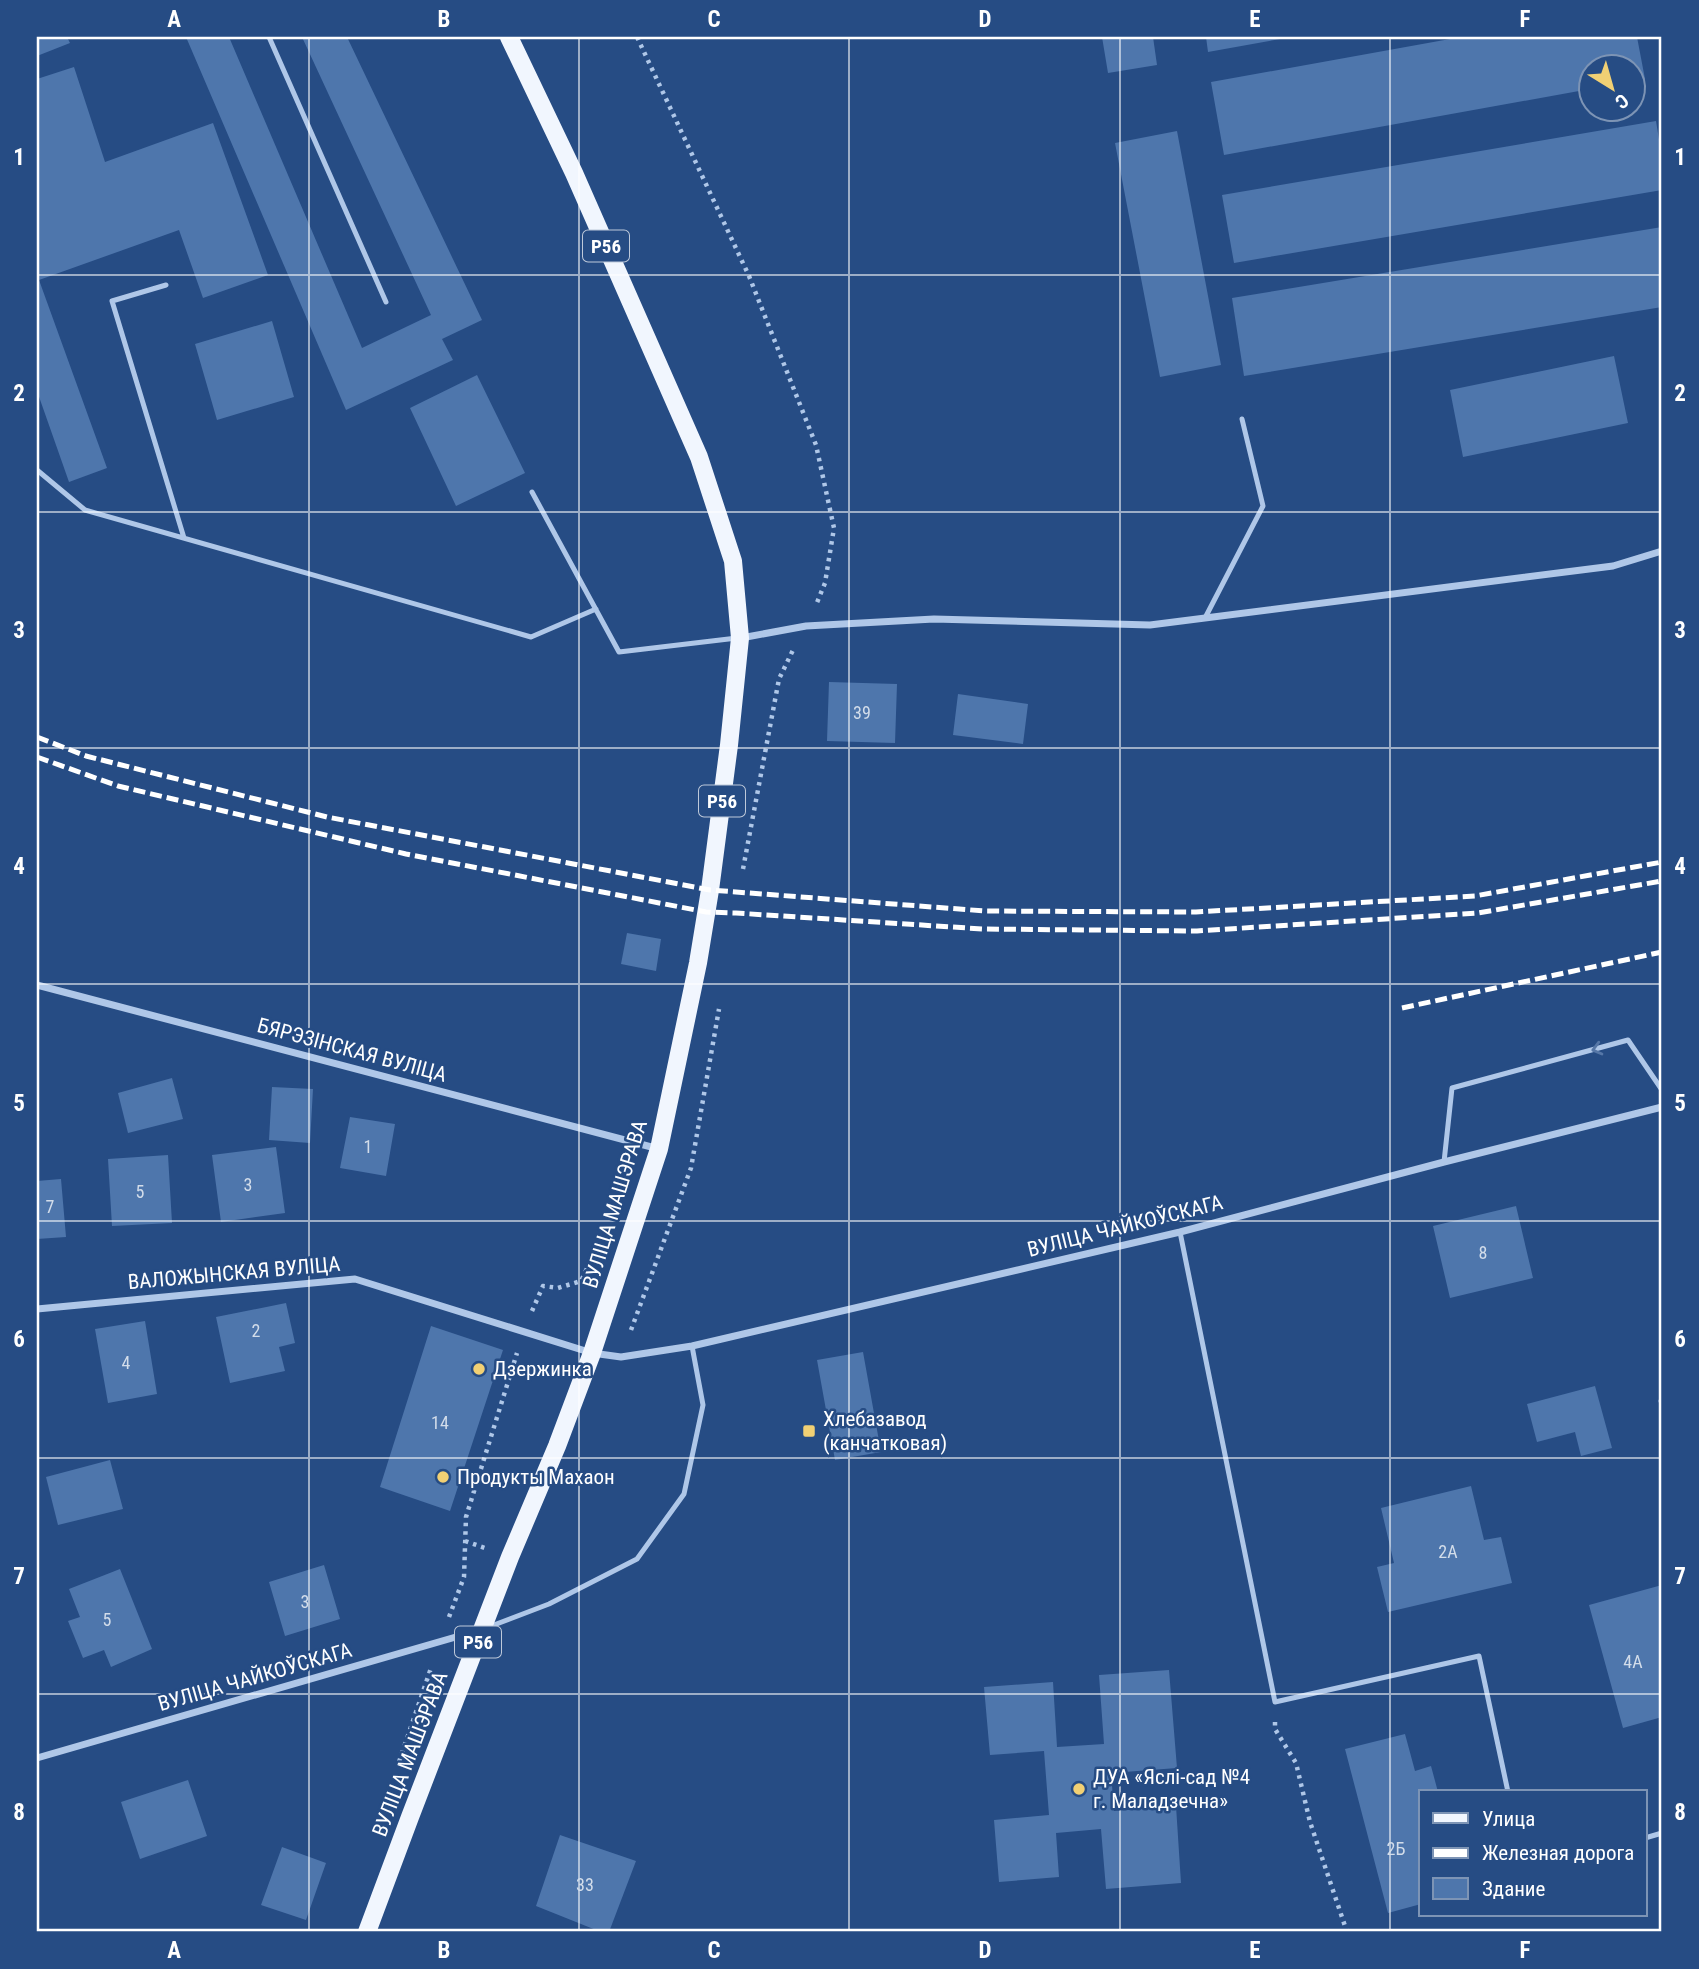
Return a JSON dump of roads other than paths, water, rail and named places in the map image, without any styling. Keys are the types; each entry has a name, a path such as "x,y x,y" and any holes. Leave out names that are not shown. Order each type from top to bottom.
{"main road":[{"name":"ВУЛІЦА МАШЭРАВА","path":"368,1932 510,1557 557,1446 592,1353 659,1149 698,963 710,890 740,638 733,561 699,457 574,173 509,37"}],"street":[{"path":"740,638 806,626 921,620 1150,625 1613,566 1662,551"},
{"name":"БЯРЭЗІНСКАЯ ВУЛІЦА","path":"37,985 659,1149"},
{"name":"ВУЛІЦА ЧАЙКОЎСКАГА","path":"592,1353 621,1357 692,1346 1181,1232 1662,1107"},
{"name":"ВАЛОЖЫНСКАЯ ВУЛІЦА","path":"37,1309 355,1279 592,1353"},
{"name":"ВУЛІЦА ЧАЙКОЎСКАГА","path":"37,1758 484,1629"}],"lane":[{"path":"268,37 386,302"},
{"path":"166,285 111,301 184,538"},
{"path":"1205,618 1263,506 1242,419"},
{"path":"37,470 85,510 531,637 596,609"},
{"path":"532,492 619,652 740,638"},
{"path":"1444,1162 1452,1088 1628,1041 1662,1090"},
{"path":"1181,1232 1275,1702 1479,1656 1508,1790"},
{"path":"484,1629 550,1604 637,1559 684,1494 703,1405 692,1346"}],"railway":[{"path":"37,737 86,756 327,817 710,890 985,911 1196,912 1475,896 1662,862"},
{"path":"37,757 118,786 406,854 706,912 983,929 1197,931 1478,913 1662,881"},
{"path":"1402,1008 1662,952"}],"place":[{"name":"Дзержинка","path":"479,1369"},
{"name":"Хлебазавод (канчатковая)","path":"809,1431"},
{"name":"Продукты Махаон","path":"443,1477"},
{"name":"ДУА «Яслі-сад №4 г. Маладзечна»","path":"1079,1789"}]}
